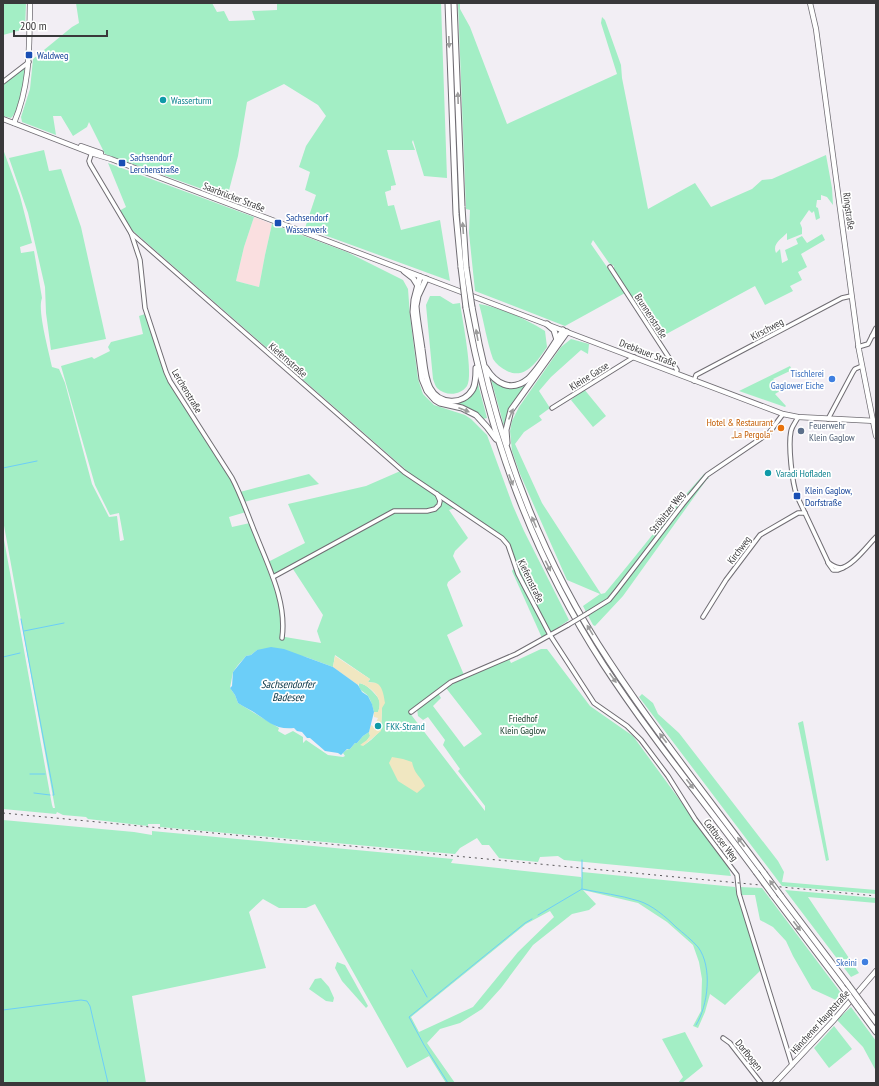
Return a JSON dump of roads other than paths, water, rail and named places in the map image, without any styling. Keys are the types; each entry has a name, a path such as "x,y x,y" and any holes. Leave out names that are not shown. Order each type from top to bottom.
{"highway":[{"path":"448,3 456,214 476,359 486,401 499,443 537,544 578,622 603,664 651,732 876,1032"},
{"path":"454,3 464,267"},
{"path":"404,271 413,278 418,286"},
{"path":"420,277 414,300 413,312 422,379 427,391 440,403 462,408 476,415 499,443"},
{"path":"426,279 417,300 416,311 426,378 430,389 437,397 447,401 458,401 464,398 473,389 476,383 476,359"},
{"path":"469,308 508,452 526,502 550,557 570,595 608,660 656,729 876,1022"},
{"path":"547,324 554,330 556,340"},
{"path":"483,364 492,377 502,384 509,385 521,383 527,380 533,373 556,340 565,331"},
{"path":"508,452 506,430 511,410 565,331"}],"main road":[{"path":"14,123 24,96 27,80 29,62 30,3"},
{"name":"Ringstraße","path":"810,3 817,37 858,347 875,421 876,436"},
{"name":"Saarbrücker Straße","path":"3,119 72,146 81,146 92,152 404,271 464,292"},
{"name":"Drebkauer Straße","path":"464,292 784,414 798,417 875,421"},
{"name":"Hänchener Hauptstraße","path":"775,1083 833,1021 876,971"}],"street":[{"path":"3,82 29,62"},
{"name":"Lerchenstraße","path":"92,152 89,161 90,164 131,233 140,260 145,308 166,372 170,381 232,478 240,494 272,577 281,608 284,626 282,638"},
{"name":"Kiefernstraße","path":"131,233 404,472 502,538 508,545 518,574 550,635 594,703"},
{"name":"Brunnenstraße","path":"610,267 677,370 676,373"},
{"name":"Kirschweg","path":"694,380 696,375 842,298 851,296"},
{"path":"858,347 868,344 874,335 876,328"},
{"name":"Kleine Gasse","path":"552,408 634,357"},
{"path":"828,419 853,372 855,369 862,366"},
{"name":"Ströbitzer Weg","path":"550,635 609,600 707,475 769,433 784,414"},
{"path":"798,417 791,430 790,441 793,485 831,568 834,571 842,569 855,559 876,537"},
{"path":"272,577 394,511 427,511 435,509 440,502 437,494"},
{"path":"798,514 799,500"},
{"name":"Kirchweg","path":"703,617 726,580 760,535 798,514 805,513"},
{"path":"411,712 451,682 516,654 550,635"},
{"name":"Cottbuser Weg","path":"594,703 627,726 642,740 668,776 695,819 737,875 738,894 792,1065"},
{"name":"Dorfbogen","path":"723,1038 730,1043 761,1083"}],"water":[{"name":"Sachsendorfer Badesee","path":"271,647 284,649 333,667 358,685 362,692 368,696 374,712 369,732 341,755 338,753 325,751 310,738 307,738 302,732 297,731 294,728 281,727 271,724 238,703 230,688 232,686 233,672 246,656 251,655 257,650"}],"waterway":[{"path":"3,468 37,461"},
{"path":"21,619 53,795"},
{"path":"24,631 64,623"},
{"path":"3,657 20,653"},
{"path":"30,774 45,774"},
{"path":"34,793 50,795"},
{"path":"538,915 582,889 582,860"},
{"path":"582,889 625,897 644,903 663,915 698,947 703,955 706,965 707,986 703,1008 696,1025"},
{"path":"448,1083 424,1045 409,1017 525,923 532,919"},
{"path":"412,970 427,997"},
{"path":"3,1010 81,1000 87,1001 90,1006 108,1083"}],"railway":[{"path":"3,813 876,896"}],"place":[{"name":"Waldweg","path":"29,55"},
{"name":"Wasserturm","path":"163,100"},
{"name":"Sachsendorf Lerchenstraße","path":"122,163"},
{"name":"Sachsendorf Wasserwerk","path":"278,223"},
{"name":"Tischlerei Gaglower Eiche","path":"832,379"},
{"name":"Hotel & Restaurant „La Pergola“","path":"781,428"},
{"name":"Feuerwehr Klein Gaglow","path":"801,431"},
{"name":"Varadi Hofladen","path":"768,473"},
{"name":"Klein Gaglow, Dorfstraße","path":"797,496"},
{"name":"FKK-Strand","path":"378,726"},
{"name":"Skeini","path":"865,962"}],"park label":[{"name":"Friedhof Klein Gaglow","path":"523,724"}]}
